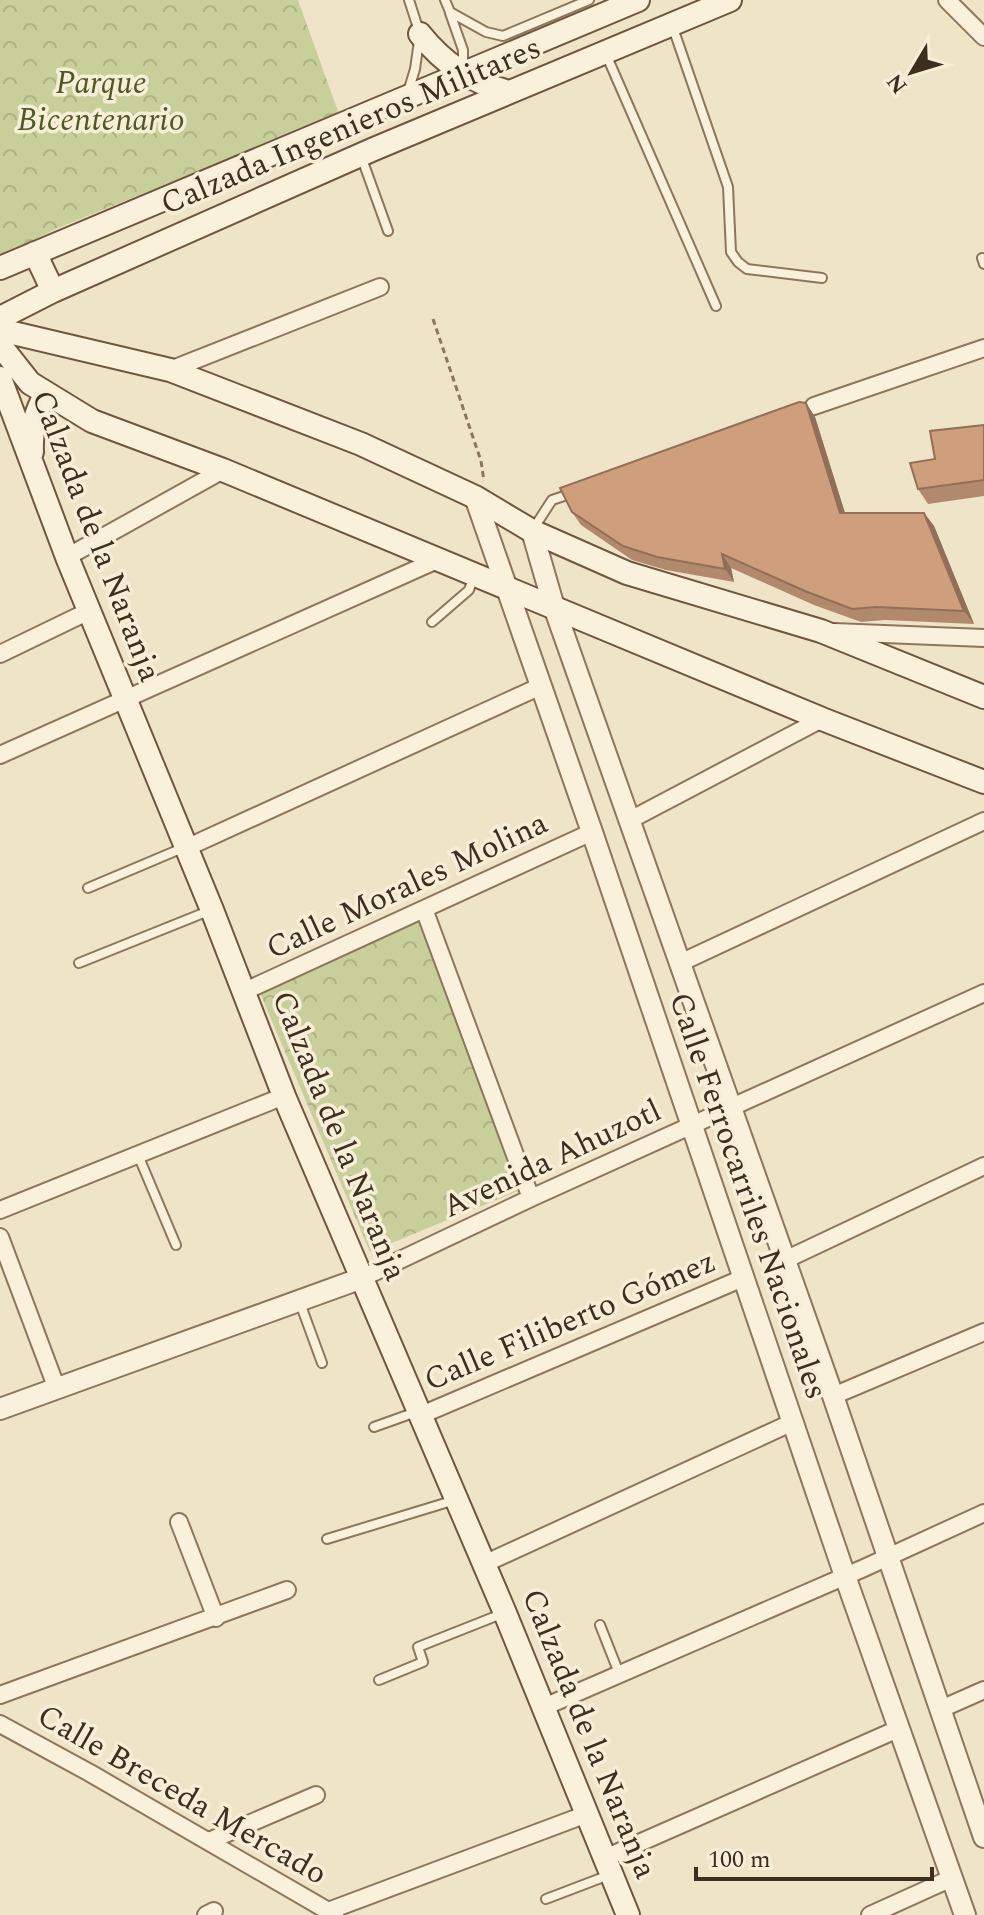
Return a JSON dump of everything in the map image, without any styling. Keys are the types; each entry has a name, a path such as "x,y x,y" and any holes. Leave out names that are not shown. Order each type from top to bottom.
{"main road":[{"name":"Calzada Ingenieros Militares","path":"0,268 638,0"},
{"name":"Calzada Ingenieros Militares","path":"0,318 53,291 361,155 730,0"},
{"path":"420,34 447,63 463,74 509,92"},
{"path":"35,253 53,291"},
{"path":"0,330 170,370 361,444 481,501 532,531 627,573 821,631 984,697"},
{"path":"0,345 38,388 92,421 223,470 822,719 984,782"},
{"name":"Calzada de la Naranja","path":"0,378 67,557 245,991 284,1096 505,1613 628,1915"},
{"path":"9,402 14,391 38,388"},
{"path":"32,462 31,435 38,388"}],"street":[{"path":"947,0 984,37"},
{"path":"170,370 380,287"},
{"path":"807,409 984,348"},
{"path":"67,557 223,470"},
{"name":"Calle Ferrocarriles Nacionales","path":"481,501 506,588 845,1576 965,1915"},
{"name":"Calle Ferrocarriles Nacionales","path":"532,531 554,607 833,1396 984,1837"},
{"path":"0,755 437,560"},
{"path":"0,654 89,611"},
{"path":"821,631 984,638"},
{"path":"186,848 541,686"},
{"path":"630,820 822,719"},
{"path":"680,963 984,821"},
{"name":"Calle Morales Molina","path":"245,991 592,832"},
{"path":"424,909 531,1198"},
{"name":"Avenida Ahuzotl","path":"362,1278 984,993"},
{"path":"0,1210 284,1096"},
{"path":"785,1260 984,1166"},
{"path":"0,1237 57,1389"},
{"path":"0,1409 362,1278"},
{"name":"Calle Filiberto Gómez","path":"418,1414 743,1278"},
{"path":"833,1396 984,1332"},
{"path":"484,1564 793,1422"},
{"path":"544,1707 984,1513"},
{"path":"179,1522 216,1618"},
{"path":"0,1695 287,1590"},
{"path":"941,1709 984,1690"},
{"name":"Calle Breceda Mercado","path":"0,1724 332,1913"},
{"path":"608,1866 898,1729"},
{"path":"209,1841 316,1795"},
{"path":"332,1913 587,1814"},
{"path":"870,1915 952,1878"}],"lane":[{"path":"406,97 415,69 420,34 409,0"},
{"path":"445,0 463,50 463,74"},
{"path":"450,12 486,32 503,36 589,0"},
{"path":"672,25 728,187 731,252 747,269 822,278"},
{"path":"605,52 716,306"},
{"path":"361,155 388,231"},
{"path":"532,531 552,500 581,490"},
{"path":"432,622 469,590 475,575"},
{"path":"88,888 186,848"},
{"path":"79,963 212,910"},
{"path":"138,1155 176,1245"},
{"path":"300,1302 322,1363"},
{"path":"374,1427 418,1414"},
{"path":"327,1539 455,1499"},
{"path":"379,1680 423,1662 418,1647 505,1613"},
{"path":"600,1625 620,1674"},
{"path":"546,1899 608,1866"}],"path":[{"path":"433,319 481,461 481,501"}],"green space":[{"name":"Parque Bicentenario","path":"0,0 298,0 339,114 58,228 0,256"},
{"path":"419,919 518,1191 370,1252 260,993"}],"building":[{"path":"799,402 806,403 840,513 924,513 964,611 876,607 852,609 722,554 725,569 657,557 623,546 572,512 560,488"},
{"path":"984,425 984,480 918,489 910,463 935,459 930,431"}]}
